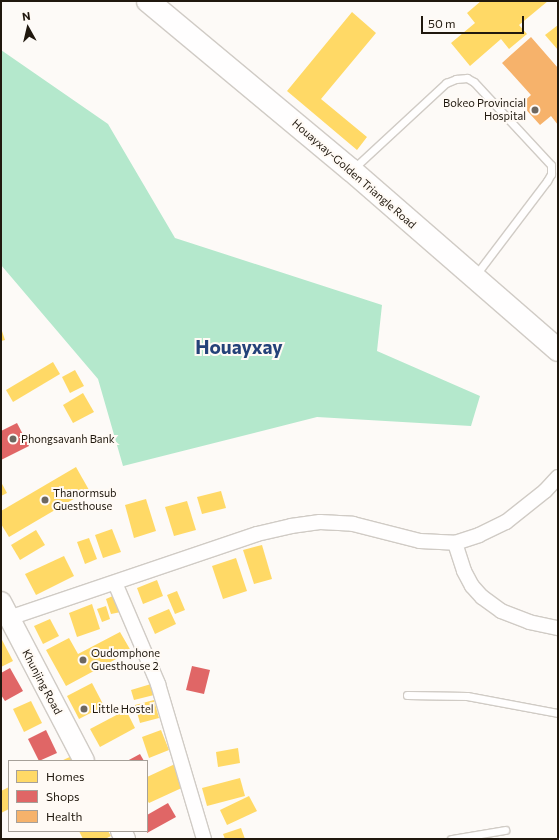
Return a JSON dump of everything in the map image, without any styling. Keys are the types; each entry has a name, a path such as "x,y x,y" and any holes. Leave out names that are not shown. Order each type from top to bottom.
{"main road":[{"name":"Houayxay-Golden Triangle Road","path":"148,1 351,170 558,350"},
{"name":"Khunjing Road","path":"5,614 83,760"}],"street":[{"path":"5,614 115,583 257,534 291,526 320,522 353,524 420,541 455,542 479,536 506,522 545,491 558,477"},
{"path":"455,542 464,571 472,586 482,597 501,611 529,622 558,628"},
{"path":"115,583 158,684 204,839"}],"lane":[{"path":"351,170 446,83 456,79 467,78 474,82 551,165 551,174 474,278"},
{"path":"551,174 558,172"},
{"path":"407,695 467,696 558,713"},
{"path":"450,839 505,830"}],"green space":[{"path":"1,50 108,124 175,238 382,305 377,351 480,396 471,426 317,417 123,466 98,379 1,265"}],"building: Homes":[{"path":"481,1 548,1 519,25 527,34 509,49 501,39 470,66 451,43 475,23 467,13"},
{"path":"352,12 376,33 321,99 367,137 357,150 287,91"},
{"path":"558,25 558,50 545,35"},
{"path":"1,328 5,340 1,341"},
{"path":"53,362 60,374 13,402 6,390"},
{"path":"75,370 84,386 70,393 62,377"},
{"path":"83,393 94,412 73,423 63,405"},
{"name":"Thanormsub Guesthouse","path":"76,467 89,490 9,537 1,524 1,511"},
{"path":"1,482 7,493 1,496"},
{"path":"221,491 226,508 202,514 197,497"},
{"path":"146,499 156,531 134,538 125,505"},
{"path":"187,501 196,530 174,536 165,507"},
{"path":"112,529 121,552 103,558 95,535"},
{"path":"36,530 45,545 20,560 11,545"},
{"path":"89,538 97,559 85,564 77,542"},
{"path":"262,545 272,579 254,584 243,550"},
{"path":"64,556 74,576 36,595 25,574"},
{"path":"236,558 247,591 223,599 212,566"},
{"path":"157,580 163,596 143,604 137,588"},
{"path":"177,591 185,610 175,614 167,595"},
{"path":"115,595 121,612 111,614 106,599"},
{"path":"92,604 100,629 77,637 69,613"},
{"path":"106,606 110,619 102,622 97,609"},
{"path":"169,609 176,624 155,634 148,618"},
{"path":"50,619 59,636 43,644 34,626"},
{"name":"Oudomphone Guesthouse 2","path":"120,632 131,651 66,686 46,650 69,638 78,654"},
{"path":"1,638 13,661 1,667"},
{"path":"92,683 104,706 79,719 67,696"},
{"path":"151,684 154,695 134,700 131,690"},
{"path":"154,700 159,718 140,723 135,705"},
{"path":"31,701 42,723 24,732 13,709"},
{"path":"126,710 135,728 100,747 90,729"},
{"path":"161,730 169,750 149,758 142,737"},
{"path":"238,748 240,763 218,767 216,752"},
{"path":"74,755 76,760 63,760"},
{"path":"175,764 186,786 149,803 148,777"},
{"path":"240,778 245,796 207,806 202,788"},
{"path":"8,788 8,810 1,813 1,791"},
{"path":"249,796 257,811 227,825 220,810"},
{"path":"241,828 245,839 225,839 223,834"},
{"path":"80,832 109,832 111,836 105,839 83,839"}],"building: Shops":[{"name":"Phongsavanh Bank","path":"17,423 29,446 1,460 1,431"},
{"path":"192,666 210,670 204,694 186,690"},
{"path":"10,668 23,691 5,701 1,695 1,673"},
{"path":"46,730 57,753 38,760 28,739"},
{"path":"140,754 143,760 129,760"},
{"path":"168,803 176,817 147,833 148,814"}],"building: Health":[{"path":"531,37 558,68 558,125 551,116 540,125 521,104 531,95 502,63"}],"place":[{"name":"Bokeo Provincial Hospital","path":"535,110"},
{"name":"Phongsavanh Bank","path":"13,439"},
{"name":"Thanormsub Guesthouse","path":"45,500"},
{"name":"Oudomphone Guesthouse 2","path":"83,660"},
{"name":"Little Hostel","path":"84,709"}],"district":[{"name":"Houayxay","path":"239,347"}]}
